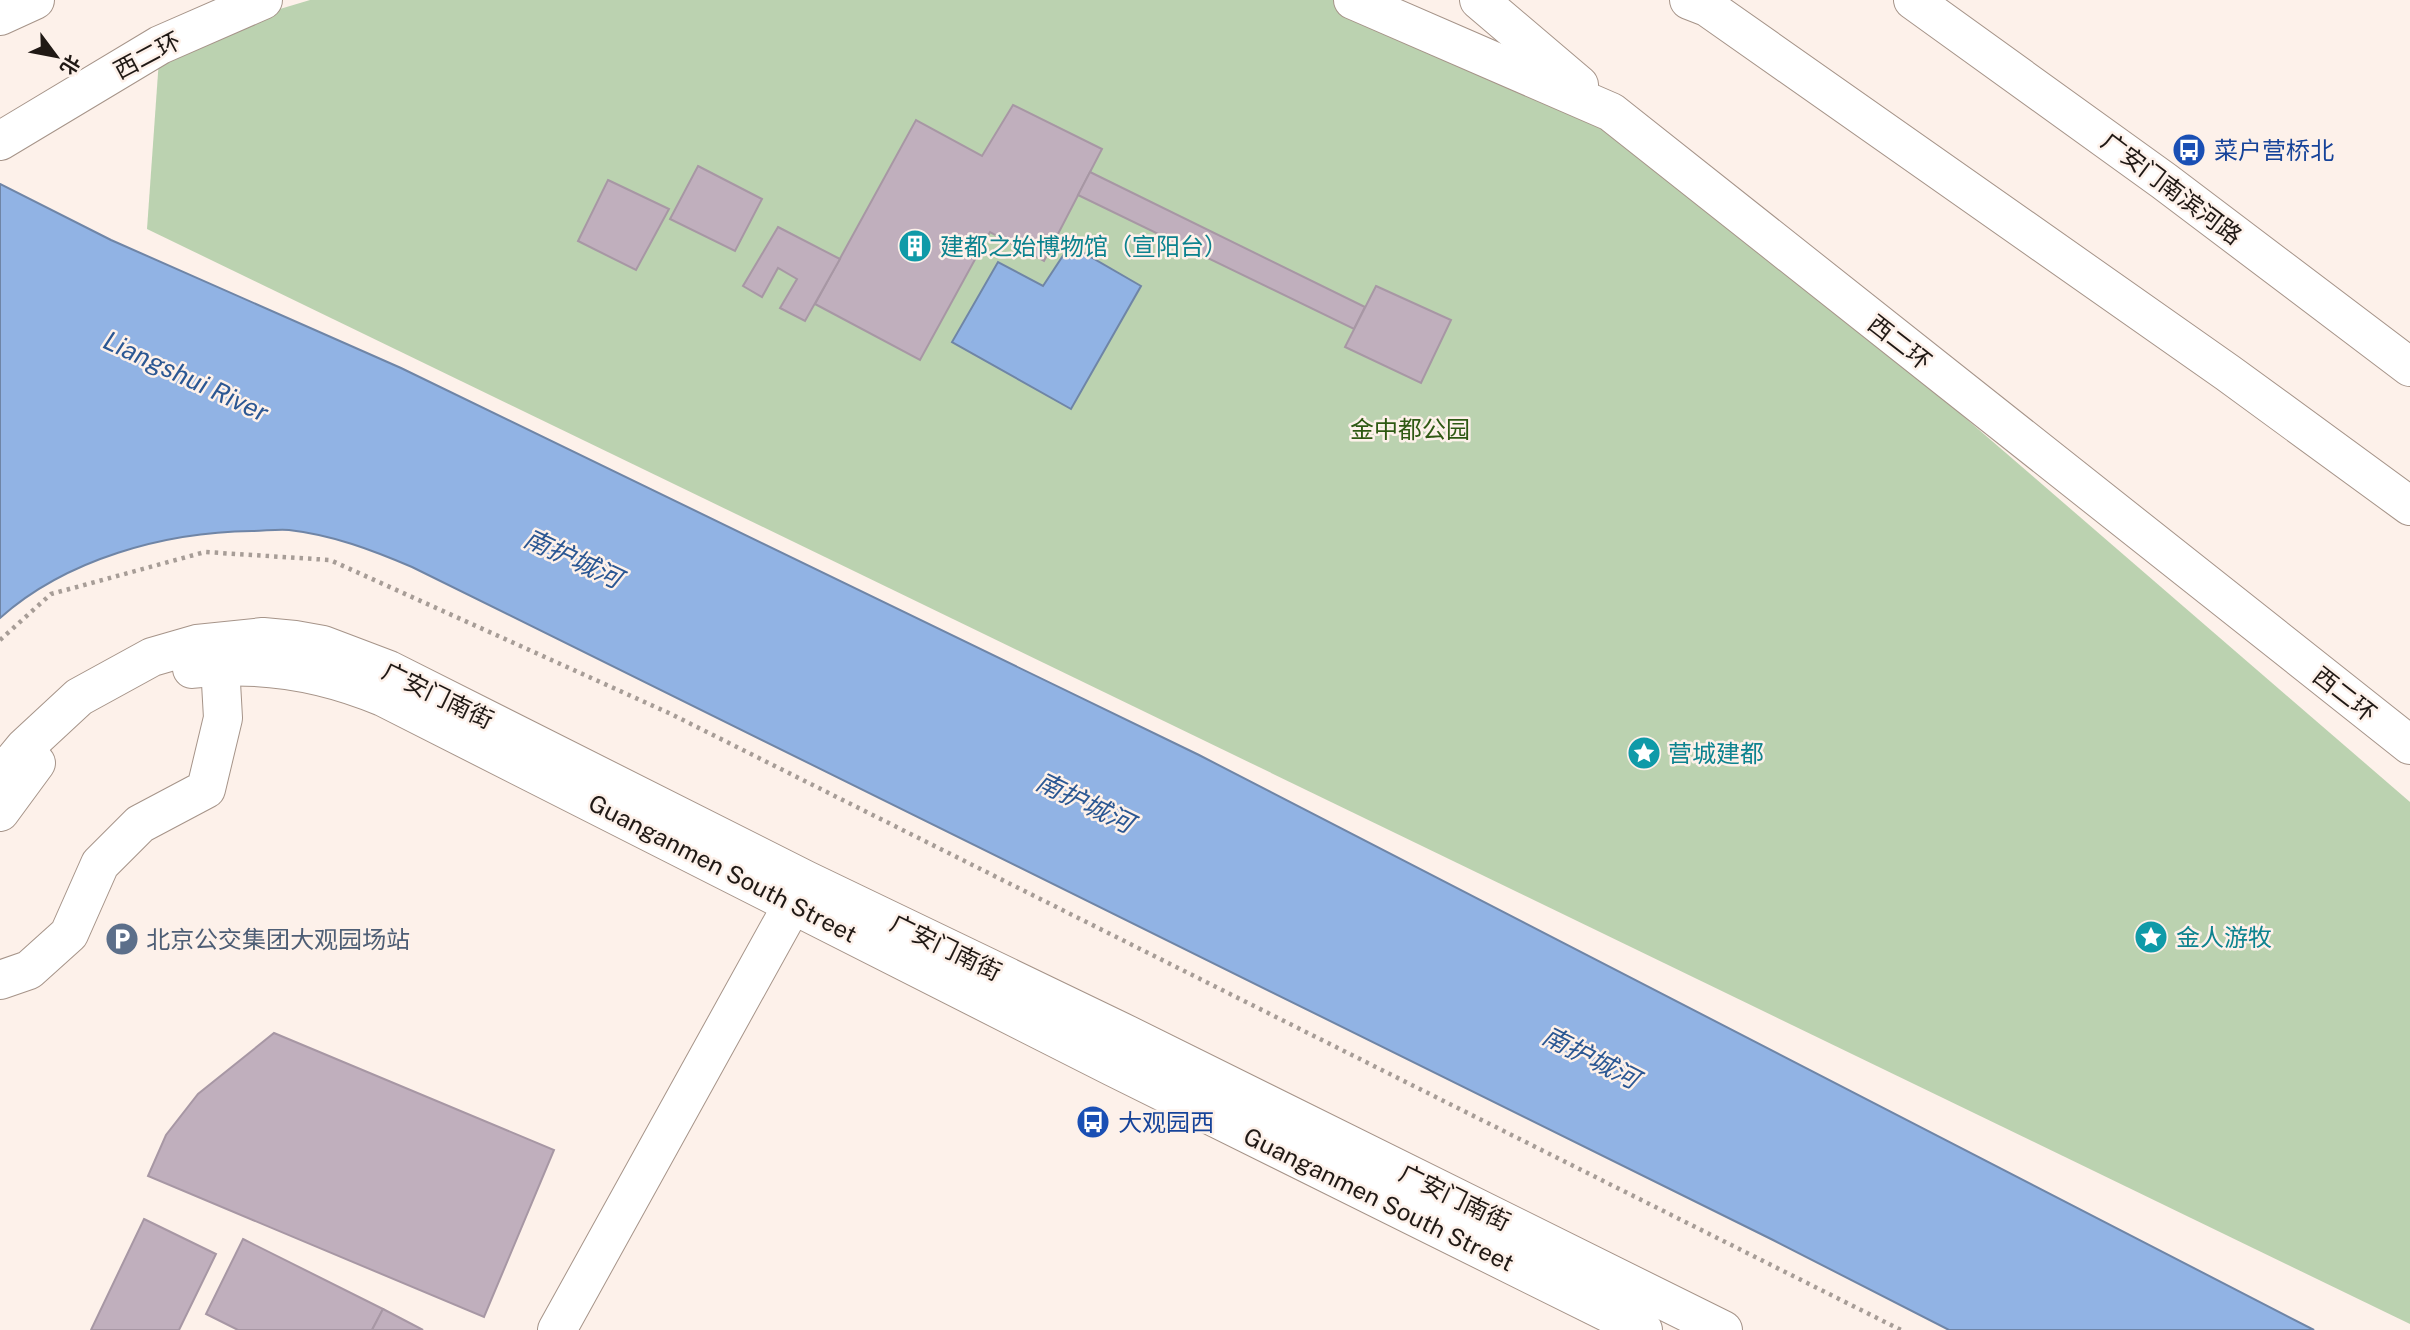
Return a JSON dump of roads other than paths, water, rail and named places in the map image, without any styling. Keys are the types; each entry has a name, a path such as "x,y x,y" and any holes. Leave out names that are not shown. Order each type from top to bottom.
{"main road":[{"path":"0,16 35,0"},
{"name":"西二环","path":"0,141 160,46 263,0"},
{"name":"西二环","path":"1353,0 1611,112 2410,746"},
{"path":"1479,0 1611,112"},
{"path":"1698,2 2228,373 2410,506"},
{"name":"广安门南滨河路","path":"1928,4 2410,367"},
{"name":"广安门南街","path":"156,666 197,644 250,638 295,640 323,645 389,670 800,892 1145,1044 1723,1330"},
{"path":"0,777 24,747 79,697 156,666"},
{"path":"0,811 28,771 53,744 88,713 156,666"},
{"name":"Guanganmen South Street","path":"156,666 288,668 354,685 800,892 1113,1067 1643,1330"},
{"path":"0,980 29,970 69,934 100,864 140,824 205,789 223,718 220,666"},
{"path":"558,1330 800,892"}],"water":[{"path":"0,184 111,240 401,368 1199,755 2314,1330 1949,1330 1773,1240 412,567 352,544 289,530 219,533 151,543 86,565 55,580 26,597 0,618"},
{"path":"1070,245 1141,286 1071,409 952,342 998,262 1043,286"}],"place":[{"name":"菜户营桥北","path":"2189,150"},
{"name":"建都之始博物馆（宣阳台）","path":"915,246"},
{"name":"营城建都","path":"1644,753"},
{"name":"金人游牧","path":"2151,937"},
{"name":"北京公交集团大观园场站","path":"122,939"},
{"name":"大观园西","path":"1093,1122"}],"water label":[{"name":"Liangshui River","path":"186,376"},
{"name":"南护城河","path":"573,558"},
{"name":"南护城河","path":"1085,802"},
{"name":"南护城河","path":"1591,1057"}],"park label":[{"name":"金中都公园","path":"1410,429"}]}
